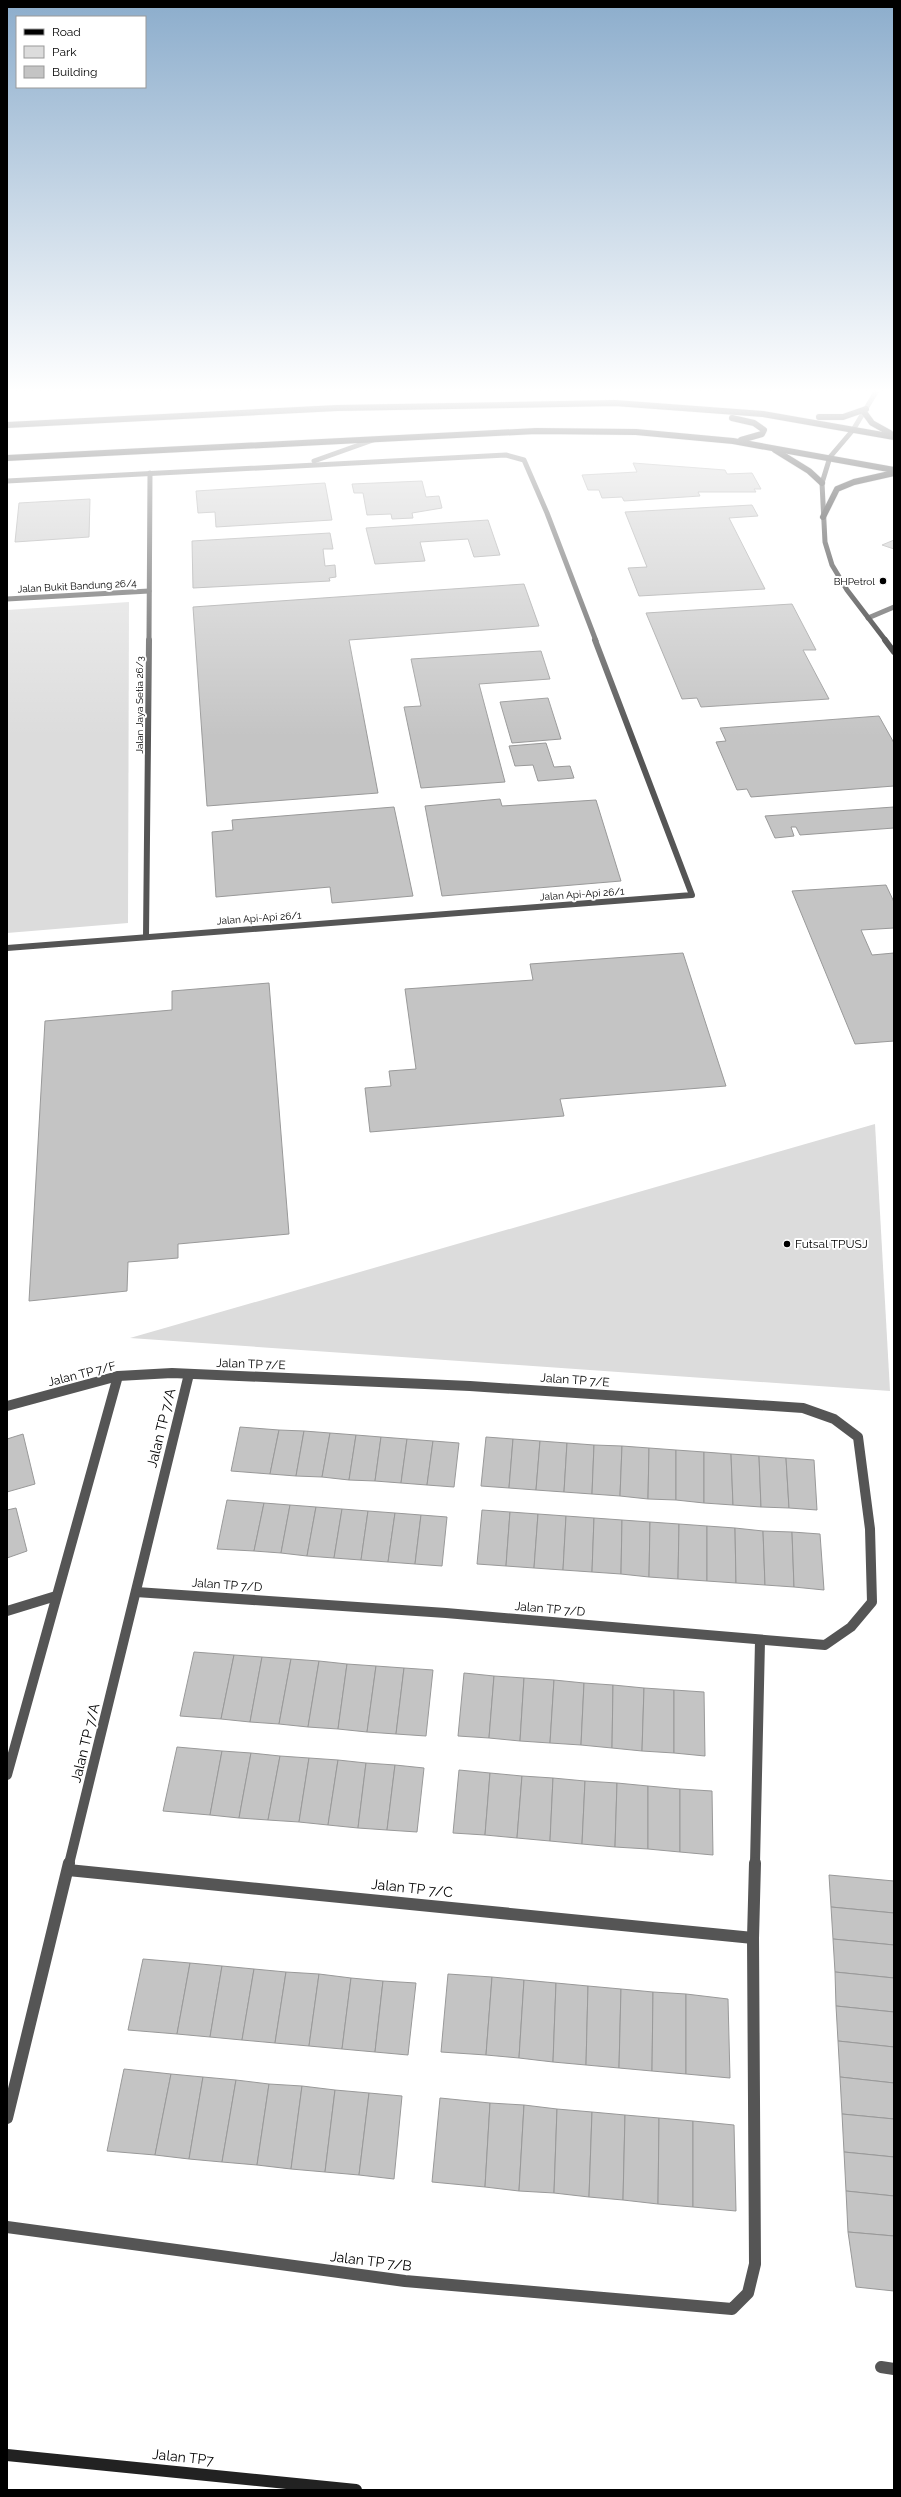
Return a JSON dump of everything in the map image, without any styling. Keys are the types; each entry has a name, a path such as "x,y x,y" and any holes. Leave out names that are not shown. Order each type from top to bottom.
{"main road":[{"path":"823,504 825,542 832,565 868,618 894,652"},
{"path":"823,517 830,504"},
{"name":"Jalan TP7","path":"7,2455 356,2490"}],"street":[{"name":"Jalan Jaya Setia 26/3","path":"146,937 150,504"},
{"name":"Jalan Api-Api 26/1","path":"7,948 692,895 544,504"},
{"name":"Jalan Bukit Bandung 26/4","path":"7,599 149,591"},
{"path":"868,618 894,607"},
{"name":"Jalan TP 7/F","path":"7,1406 118,1376 189,1374"},
{"name":"Jalan TP 7/E","path":"189,1374 470,1386 803,1408 834,1419 858,1436 870,1529"},
{"name":"Jalan TP 7/A","path":"7,2118 189,1374"},
{"path":"7,1775 118,1376"},
{"name":"Jalan TP 7/D","path":"136,1592 446,1614 825,1644 851,1627 872,1602 870,1529"},
{"path":"7,1611 56,1596"},
{"path":"753,1938 760,1640"},
{"name":"Jalan TP 7/C","path":"68,1870 753,1938"},
{"name":"Jalan TP 7/B","path":"7,2227 405,2281 732,2308 748,2293 755,2264 753,1938"}],"green space":[{"path":"129,602 128,923 7,933 7,610"},
{"path":"875,1124 890,1391 130,1338"}],"building":[{"path":"19,504 90,504 89,537 15,542"},
{"path":"197,504 329,504 332,520 216,527 215,512 198,513"},
{"path":"365,504 441,504 442,508 412,513 413,518 392,519 391,514 367,515"},
{"path":"752,505 758,516 729,518 765,589 639,596 628,568 647,567 625,512"},
{"path":"488,520 500,555 474,557 468,539 420,542 425,561 375,564 366,528"},
{"path":"330,533 333,549 323,549 325,566 335,565 336,577 329,578 330,581 193,588 192,541"},
{"path":"894,540 894,549 882,545"},
{"path":"524,584 539,626 349,640 378,793 207,806 193,607"},
{"path":"792,604 816,650 803,650 829,699 701,707 697,698 682,699 646,613"},
{"path":"541,651 550,679 479,684 505,782 421,788 404,707 421,706 411,659"},
{"path":"548,698 561,739 512,743 500,702"},
{"path":"879,716 894,743 894,786 751,797 747,789 737,790 716,742 726,741 720,728"},
{"path":"546,743 554,767 570,766 574,778 538,781 533,765 515,766 509,746"},
{"path":"500,799 502,806 596,800 621,881 442,896 425,806"},
{"path":"394,807 413,896 332,903 330,887 216,897 212,832 233,830 232,820"},
{"path":"894,807 894,828 800,835 796,827 791,827 794,836 775,838 765,816"},
{"path":"886,885 894,902 894,928 861,930 872,955 894,953 894,1041 855,1044 792,891"},
{"path":"683,953 726,1086 560,1099 564,1116 370,1132 365,1088 391,1086 389,1071 416,1069 405,989 533,980 530,964"},
{"path":"269,983 289,1234 178,1244 178,1258 128,1262 127,1291 29,1301 45,1021 172,1010 172,991"},
{"path":"240,1427 279,1430 270,1474 231,1471"},
{"path":"279,1430 304,1431 296,1476 270,1474"},
{"path":"304,1431 330,1433 322,1477 296,1476"},
{"path":"330,1433 356,1435 349,1480 322,1477"},
{"path":"23,1434 35,1484 7,1492 7,1439"},
{"path":"356,1435 381,1437 375,1481 349,1480"},
{"path":"381,1437 407,1439 401,1483 375,1481"},
{"path":"486,1437 513,1439 509,1488 481,1486"},
{"path":"407,1439 433,1441 427,1485 401,1483"},
{"path":"513,1439 540,1441 536,1490 509,1488"},
{"path":"433,1441 459,1443 454,1487 427,1485"},
{"path":"540,1441 567,1443 564,1492 536,1490"},
{"path":"567,1443 594,1445 592,1494 564,1492"},
{"path":"594,1445 622,1446 620,1496 592,1494"},
{"path":"622,1446 649,1448 648,1499 620,1496"},
{"path":"649,1448 676,1450 676,1500 648,1499"},
{"path":"676,1450 704,1452 704,1503 676,1500"},
{"path":"704,1452 731,1454 733,1505 704,1503"},
{"path":"731,1454 759,1456 761,1507 733,1505"},
{"path":"759,1456 786,1458 789,1508 761,1507"},
{"path":"786,1458 814,1460 817,1510 789,1508"},
{"path":"227,1500 264,1503 254,1551 217,1549"},
{"path":"264,1503 290,1505 281,1553 254,1551"},
{"path":"290,1505 316,1507 307,1556 281,1553"},
{"path":"316,1507 342,1509 334,1558 307,1556"},
{"path":"16,1508 27,1551 7,1558 7,1510"},
{"path":"342,1509 368,1511 361,1560 334,1558"},
{"path":"482,1510 510,1512 506,1566 477,1564"},
{"path":"368,1511 395,1513 388,1562 361,1560"},
{"path":"510,1512 538,1514 534,1568 506,1566"},
{"path":"395,1513 421,1515 415,1564 388,1562"},
{"path":"538,1514 566,1516 563,1570 534,1568"},
{"path":"421,1515 447,1517 442,1566 415,1564"},
{"path":"566,1516 594,1518 592,1572 563,1570"},
{"path":"594,1518 622,1520 621,1574 592,1572"},
{"path":"622,1520 650,1522 649,1577 621,1574"},
{"path":"650,1522 679,1524 678,1579 649,1577"},
{"path":"679,1524 707,1526 707,1581 678,1579"},
{"path":"707,1526 735,1528 736,1583 707,1581"},
{"path":"735,1528 763,1531 765,1585 736,1583"},
{"path":"763,1531 792,1532 794,1587 765,1585"},
{"path":"792,1532 820,1534 824,1590 794,1587"},
{"path":"194,1652 234,1655 221,1719 180,1716"},
{"path":"234,1655 262,1657 250,1722 221,1719"},
{"path":"262,1657 291,1659 279,1724 250,1722"},
{"path":"291,1659 319,1661 308,1727 279,1724"},
{"path":"319,1661 347,1664 338,1729 308,1727"},
{"path":"347,1664 376,1666 367,1732 338,1729"},
{"path":"376,1666 404,1668 396,1734 367,1732"},
{"path":"404,1668 433,1670 426,1736 396,1734"},
{"path":"464,1673 494,1676 489,1738 458,1736"},
{"path":"494,1676 524,1678 520,1741 489,1738"},
{"path":"524,1678 554,1680 550,1743 520,1741"},
{"path":"554,1680 584,1683 581,1745 550,1743"},
{"path":"584,1683 613,1685 612,1748 581,1745"},
{"path":"613,1685 644,1688 642,1751 612,1748"},
{"path":"644,1688 674,1690 674,1753 642,1751"},
{"path":"674,1690 704,1692 705,1756 674,1753"},
{"path":"177,1747 222,1751 210,1815 163,1811"},
{"path":"222,1751 251,1753 239,1818 210,1815"},
{"path":"251,1753 280,1756 268,1820 239,1818"},
{"path":"280,1756 309,1758 299,1822 268,1820"},
{"path":"309,1758 338,1760 328,1825 299,1822"},
{"path":"338,1760 366,1763 358,1828 328,1825"},
{"path":"366,1763 395,1765 387,1830 358,1828"},
{"path":"395,1765 424,1768 417,1832 387,1830"},
{"path":"459,1770 490,1773 485,1835 453,1833"},
{"path":"490,1773 522,1776 517,1838 485,1835"},
{"path":"522,1776 553,1778 550,1841 517,1838"},
{"path":"553,1778 585,1781 582,1844 550,1841"},
{"path":"585,1781 617,1783 615,1847 582,1844"},
{"path":"617,1783 648,1786 648,1849 615,1847"},
{"path":"648,1786 680,1789 680,1852 648,1849"},
{"path":"680,1789 712,1791 713,1855 680,1852"},
{"path":"829,1875 894,1881 894,1913 831,1907"},
{"path":"831,1907 894,1913 894,1945 833,1939"},
{"path":"833,1939 894,1945 894,1978 835,1972"},
{"path":"143,1959 190,1963 177,2034 128,2030"},
{"path":"190,1963 222,1966 210,2037 177,2034"},
{"path":"222,1966 254,1969 242,2040 210,2037"},
{"path":"254,1969 286,1972 275,2043 242,2040"},
{"path":"286,1972 319,1974 309,2046 275,2043"},
{"path":"835,1972 894,1978 894,2012 836,2006"},
{"path":"319,1974 351,1978 342,2049 309,2046"},
{"path":"448,1974 492,1977 486,2055 441,2052"},
{"path":"492,1977 524,1980 519,2058 486,2055"},
{"path":"351,1978 383,1981 375,2052 342,2049"},
{"path":"524,1980 556,1983 553,2062 519,2058"},
{"path":"383,1981 416,1983 408,2055 375,2052"},
{"path":"556,1983 588,1986 586,2065 553,2062"},
{"path":"588,1986 621,1989 619,2068 586,2065"},
{"path":"621,1989 653,1992 652,2071 619,2068"},
{"path":"653,1992 686,1994 686,2074 652,2071"},
{"path":"686,1994 728,1999 730,2078 686,2074"},
{"path":"836,2006 894,2012 894,2047 838,2041"},
{"path":"838,2041 894,2047 894,2083 840,2077"},
{"path":"124,2069 171,2074 155,2155 107,2151"},
{"path":"171,2074 203,2077 189,2159 155,2155"},
{"path":"203,2077 236,2080 222,2162 189,2159"},
{"path":"840,2077 894,2083 894,2119 842,2114"},
{"path":"236,2080 269,2084 257,2165 222,2162"},
{"path":"269,2084 302,2086 291,2169 257,2165"},
{"path":"302,2086 335,2090 325,2172 291,2169"},
{"path":"335,2090 369,2093 359,2175 325,2172"},
{"path":"369,2093 402,2096 394,2179 359,2175"},
{"path":"440,2098 490,2103 485,2187 432,2182"},
{"path":"490,2103 524,2105 519,2191 485,2187"},
{"path":"524,2105 557,2109 554,2193 519,2191"},
{"path":"557,2109 592,2112 589,2197 554,2193"},
{"path":"592,2112 625,2115 623,2200 589,2197"},
{"path":"842,2114 894,2119 894,2157 844,2152"},
{"path":"625,2115 659,2118 658,2204 623,2200"},
{"path":"659,2118 693,2121 693,2207 658,2204"},
{"path":"693,2121 734,2125 736,2211 693,2207"},
{"path":"844,2152 894,2157 894,2196 846,2191"},
{"path":"846,2191 894,2196 894,2236 848,2232"},
{"path":"848,2232 894,2236 894,2291 856,2287"}],"place":[{"name":"BHPetrol","path":"883,581"},
{"name":"Futsal TPUSJ","path":"787,1244"}]}
